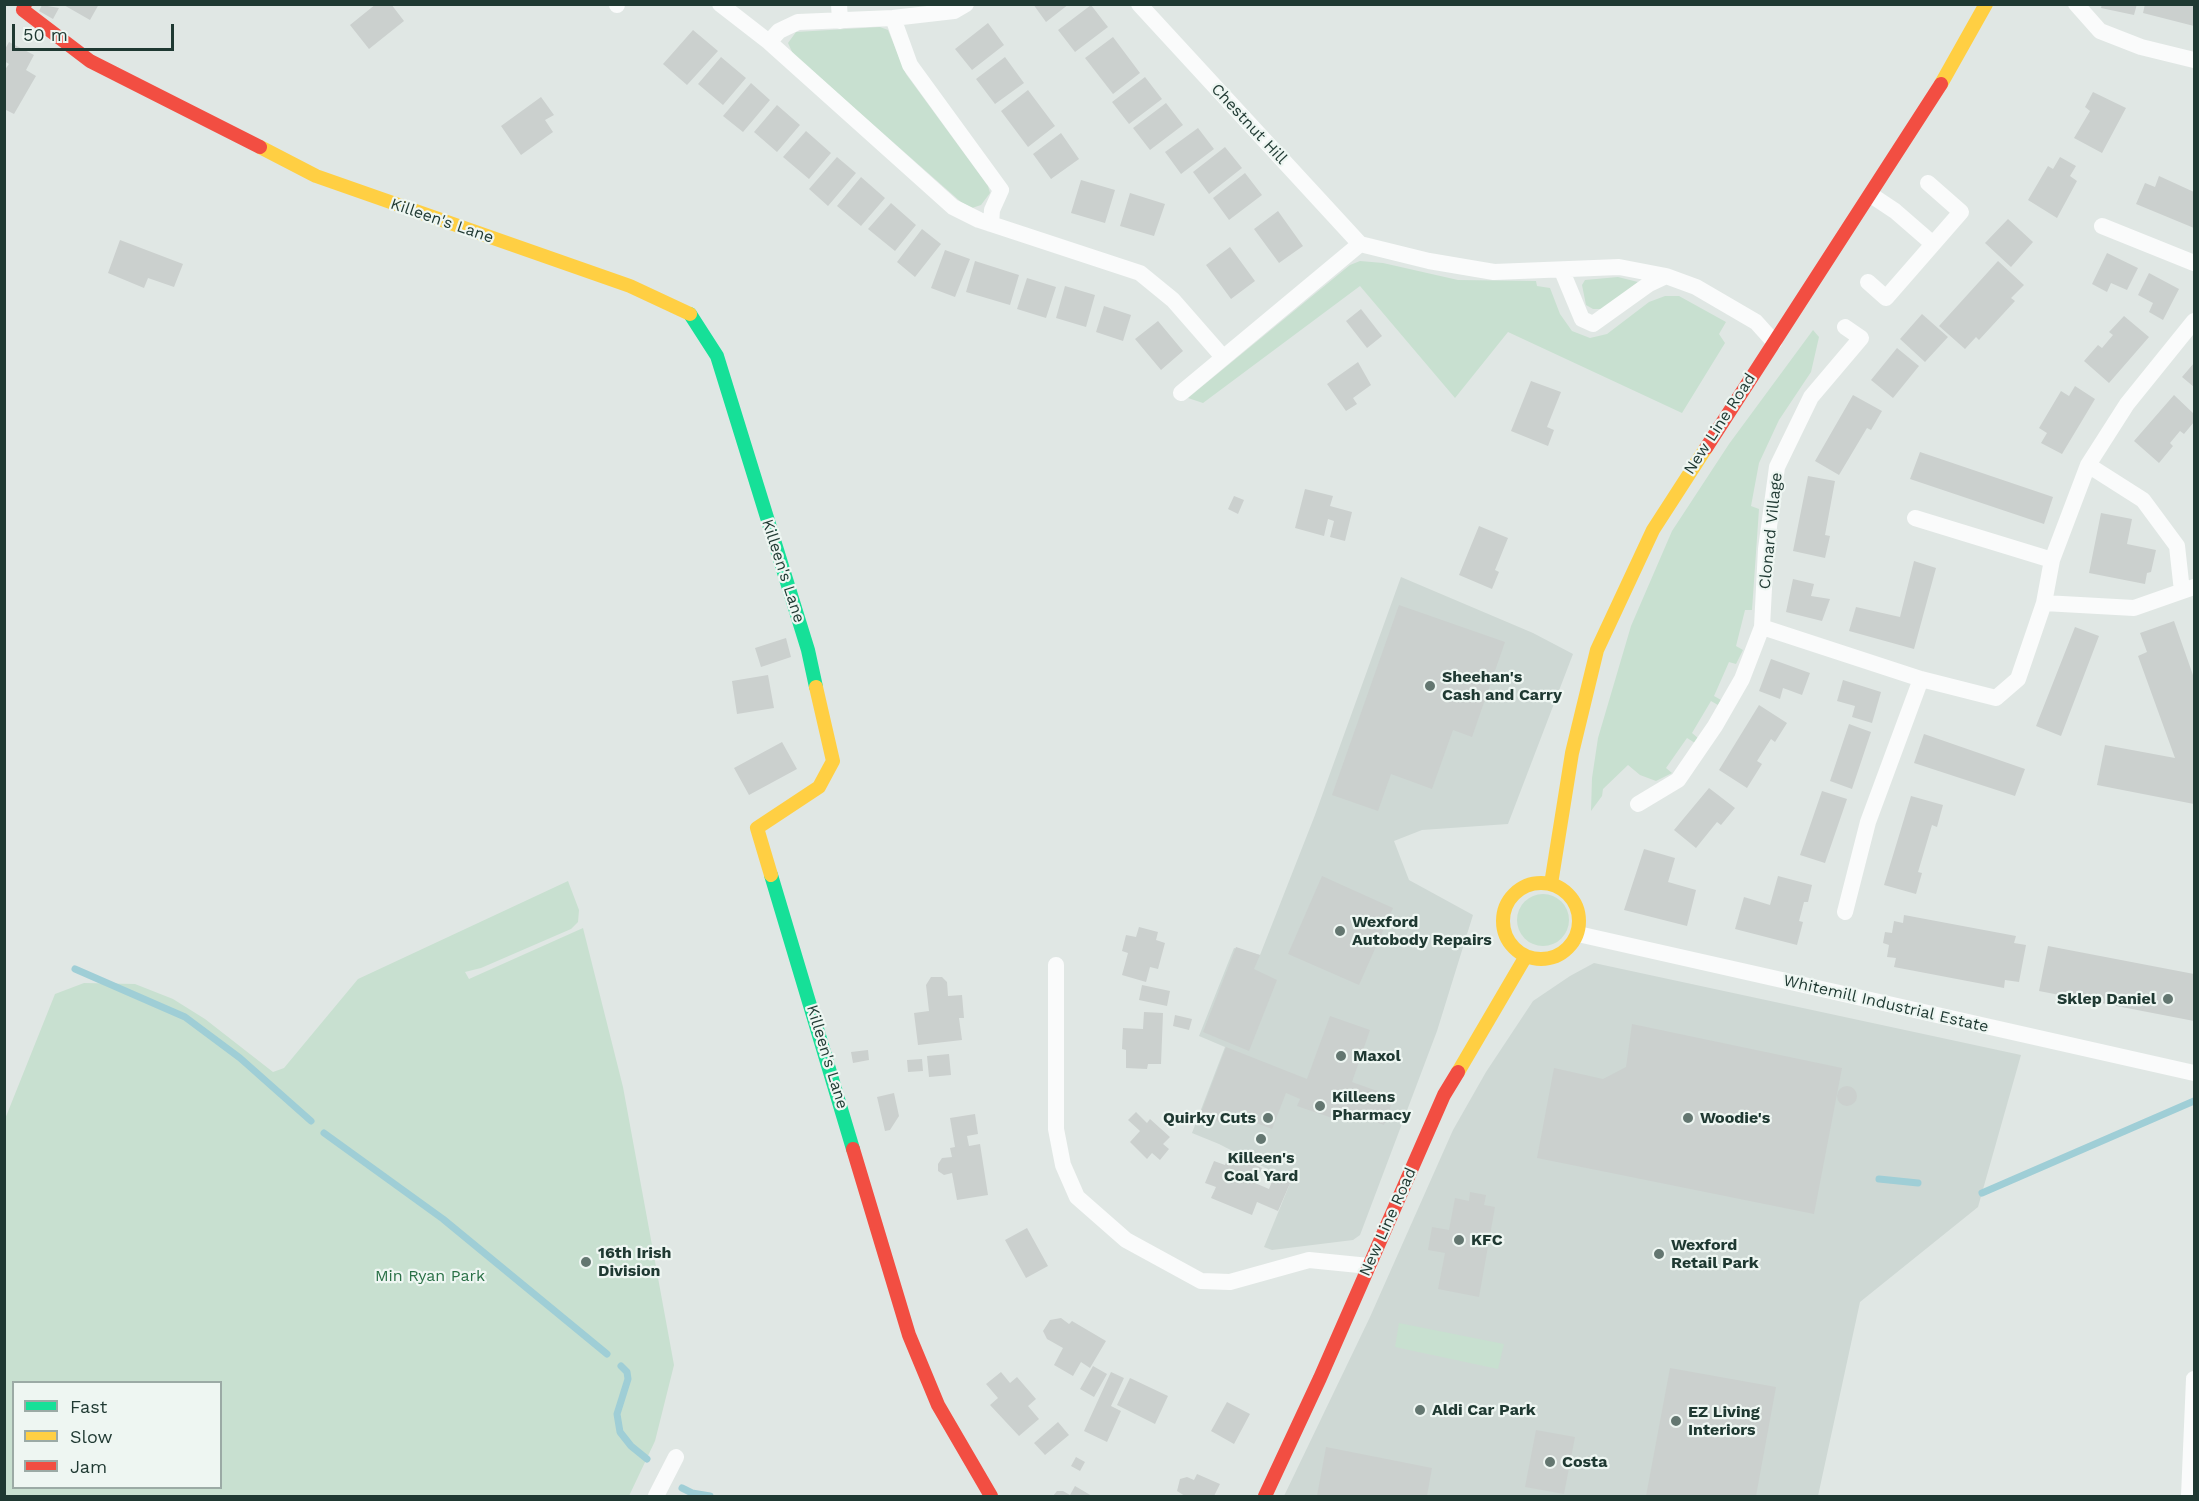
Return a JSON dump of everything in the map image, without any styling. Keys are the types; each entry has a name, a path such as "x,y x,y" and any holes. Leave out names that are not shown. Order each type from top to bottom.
{"street":[{"path":"720,4 769,42 953,207 965,215 1140,273 1173,300 1222,356"},
{"path":"769,42 778,31 798,22 839,13 894,18 954,11 966,4"},
{"name":"Chestnut Hill","path":"1139,4 1360,244"},
{"name":"New Line Road","path":"1551,884 1567,775 1597,650 1653,530 1932,100 1986,4"},
{"path":"2076,4 2100,32 2141,47 2194,60"},
{"name":"Killeen's Lane","path":"24,7 90,61 316,177 630,286 692,315 717,356 808,650 833,761 819,787 757,828 909,1335 938,1406 991,1497"},
{"path":"894,18 910,65 1001,190 992,210 991,224"},
{"path":"1868,282 1886,298 1961,212 1928,183"},
{"path":"1871,195 1895,211 1933,244"},
{"path":"2102,226 2194,263"},
{"path":"1180,393 1360,244 1429,261 1494,272 1619,267 1666,276 1696,286 1749,318 1774,342"},
{"path":"1562,271 1582,319 1593,324 1649,284 1666,276"},
{"path":"1762,627 1921,679 1996,698 2018,679 2044,603 2052,560 2088,465 2127,404 2194,321"},
{"name":"Clonard Village","path":"1638,804 1678,780 1715,726 1742,679 1762,627 1766,549 1777,467 1811,397 1861,338 1845,327"},
{"path":"2044,603 2134,608 2188,589 2177,546 2143,500 2088,465"},
{"path":"1915,518 2052,560"},
{"path":"1845,912 1868,822 1921,679"},
{"path":"1551,884 1571,897 1577,908 1578,934 1563,953 1551,958 1526,957 1515,950 1508,939 1504,927 1506,907 1516,892 1527,886 1551,884"},
{"name":"Whitemill Industrial Estate","path":"1578,934 2194,1073"},
{"name":"New Line Road","path":"1265,1497 1444,1095 1526,957"},
{"path":"1056,965 1056,1129 1063,1165 1077,1197 1126,1240 1201,1281 1230,1282 1310,1260 1369,1266"},
{"path":"2189,1497 2194,1379"},
{"path":"657,1497 676,1457"}],"shaded area":[{"path":"1401,577 1533,633 1573,654 1508,824 1422,830 1394,841 1409,880 1473,915 1437,1031 1360,1235 1353,1240 1272,1250 1264,1247 1291,1181 1219,1144 1192,1133 1225,1047 1199,1036 1234,948 1260,955 1315,815"},
{"name":"Wexford Retail Park","path":"1594,963 2021,1055 1978,1207 1860,1302 1818,1496 1284,1496 1370,1317 1453,1130 1486,1072 1533,1001"}],"green space":[{"path":"880,27 888,30 906,74 988,186 990,193 981,205 972,208 961,202 793,54 788,43 796,32"},
{"path":"1360,261 1383,263 1458,280 1536,281 1537,286 1550,288 1560,314 1572,331 1590,338 1607,334 1649,302 1665,296 1679,296 1726,322 1719,334 1725,343 1682,413 1508,332 1455,398 1360,286 1203,403 1188,398 1350,265"},
{"path":"1618,277 1638,282 1603,309 1593,309 1586,305 1582,285 1585,280"},
{"path":"1813,330 1819,337 1811,372 1779,420 1759,463 1751,506 1759,509 1752,610 1745,610 1736,646 1743,650 1736,664 1729,662 1714,696 1721,700 1718,705 1711,701 1692,733 1698,738 1695,743 1687,738 1666,768 1672,773 1656,781 1640,775 1628,765 1603,789 1602,796 1591,811 1592,778 1598,738 1631,626 1672,531 1729,444"},
{"name":"Min Ryan Park","path":"568,881 579,910 578,922 571,929 481,968 465,972 469,979 583,928 623,1087 674,1365 655,1441 629,1496 5,1496 5,1119 55,994 84,983 135,984 173,999 205,1019 273,1072 284,1068 358,979"},
{"path":"1543,894 1553,896 1561,902 1567,910 1569,920 1567,930 1561,938 1553,944 1543,946 1533,944 1525,938 1519,930 1517,920 1519,910 1525,902 1533,896"},
{"path":"1399,1323 1504,1344 1498,1369 1395,1347"}],"building":[{"path":"62,4 99,4 90,20"},
{"path":"376,4 391,4 404,21 369,49 350,25"},
{"path":"1033,4 1069,4 1046,22"},
{"path":"2102,4 2137,4 2134,15 2101,8"},
{"path":"2145,4 2194,4 2194,26 2143,13"},
{"path":"42,5 59,8 53,19 39,11"},
{"path":"1091,5 1108,27 1075,52 1058,30"},
{"path":"988,23 1004,45 972,70 955,49"},
{"path":"693,30 718,51 687,85 663,64"},
{"path":"1113,37 1140,73 1113,94 1085,58"},
{"path":"9,42 34,55 26,70 36,76 14,114 4,109 4,71 9,64 4,61 4,51"},
{"path":"721,57 746,78 723,105 698,84"},
{"path":"1005,57 1024,83 995,104 976,79"},
{"path":"1145,77 1162,99 1129,124 1112,102"},
{"path":"751,83 770,100 743,132 723,116"},
{"path":"1028,90 1055,126 1028,147 1001,111"},
{"path":"2093,92 2126,108 2102,153 2074,138 2090,111 2085,107"},
{"path":"541,97 554,115 545,120 553,132 521,155 501,126"},
{"path":"1166,103 1183,125 1150,150 1133,128"},
{"path":"777,105 800,125 777,152 754,132"},
{"path":"1198,128 1214,149 1181,174 1165,152"},
{"path":"806,131 831,153 809,179 783,157"},
{"path":"1061,133 1079,159 1051,179 1033,154"},
{"path":"1225,147 1242,168 1209,194 1193,172"},
{"path":"837,157 856,173 828,206 809,189"},
{"path":"2060,157 2076,166 2070,176 2077,181 2057,218 2028,200 2048,166 2053,169"},
{"path":"1245,173 1262,195 1229,220 1213,198"},
{"path":"2159,176 2194,192 2194,228 2136,204 2145,183 2155,187"},
{"path":"861,177 885,198 861,226 837,206"},
{"path":"1081,180 1115,190 1105,223 1071,213"},
{"path":"1130,193 1165,204 1154,236 1120,226"},
{"path":"891,203 916,225 895,251 868,229"},
{"path":"1278,211 1303,246 1279,263 1254,229"},
{"path":"2008,219 2033,242 2011,267 1985,243"},
{"path":"922,229 941,244 915,277 897,262"},
{"path":"120,240 183,264 174,287 148,278 144,288 108,273"},
{"path":"1230,247 1255,281 1231,299 1206,265"},
{"path":"945,250 970,259 955,297 931,288"},
{"path":"2107,253 2138,268 2127,290 2111,283 2107,292 2092,284"},
{"path":"975,261 1019,275 1010,305 966,292"},
{"path":"1998,261 2024,285 2011,298 2015,301 1979,340 1976,337 1965,349 1939,326"},
{"path":"2149,273 2179,289 2163,320 2149,312 2153,303 2138,295"},
{"path":"1027,278 1056,287 1046,318 1017,309"},
{"path":"1065,286 1095,295 1086,327 1056,318"},
{"path":"1104,306 1131,315 1123,341 1096,332"},
{"path":"1361,309 1382,336 1367,348 1346,321"},
{"path":"1922,314 1948,337 1925,362 1900,339"},
{"path":"2124,316 2149,337 2109,383 2084,361 2098,345 2102,348 2113,335 2109,332"},
{"path":"1158,321 1183,351 1161,370 1135,339"},
{"path":"1897,348 1919,366 1893,398 1871,380"},
{"path":"1358,362 1371,385 1353,398 1357,404 1346,411 1327,384"},
{"path":"2194,363 2194,387 2182,377"},
{"path":"1531,381 1561,392 1547,427 1554,430 1548,446 1511,431"},
{"path":"2075,386 2095,399 2062,454 2041,443 2047,433 2039,428 2061,391 2069,396"},
{"path":"1853,395 1882,411 1871,430 1867,428 1839,475 1815,461"},
{"path":"2174,395 2194,414 2194,422 2184,434 2180,431 2170,443 2173,446 2159,463 2134,441"},
{"path":"1920,452 2053,497 2044,524 1910,479"},
{"path":"1808,476 1835,481 1825,535 1830,536 1825,558 1793,551"},
{"path":"1305,489 1333,496 1330,506 1352,512 1345,541 1330,537 1334,521 1328,519 1324,536 1295,528"},
{"path":"1234,496 1244,500 1238,514 1228,509"},
{"path":"2101,513 2132,519 2127,544 2156,550 2151,572 2147,573 2145,584 2089,573"},
{"path":"1479,526 1508,538 1495,570 1499,572 1492,589 1459,575"},
{"path":"1914,561 1936,568 1914,649 1849,631 1856,607 1900,617"},
{"path":"1793,579 1814,584 1811,596 1830,599 1822,621 1786,612"},
{"name":"Sheehan's Cash and Carry","path":"1399,605 1505,642 1472,737 1453,730 1432,789 1391,774 1378,811 1332,795"},
{"path":"2174,621 2194,678 2194,804 2097,785 2105,745 2175,758 2138,656 2147,652 2140,633"},
{"path":"2075,627 2099,636 2061,736 2036,726"},
{"path":"786,638 791,657 761,667 755,648"},
{"path":"1771,659 1810,673 1802,695 1783,688 1780,699 1759,691"},
{"path":"768,675 774,708 737,714 732,681"},
{"path":"1843,680 1881,692 1872,723 1852,717 1855,706 1837,701"},
{"path":"1759,705 1787,723 1775,742 1771,739 1757,761 1762,764 1747,788 1719,770"},
{"path":"1849,724 1871,732 1852,789 1830,781"},
{"path":"1924,734 2025,769 2015,796 1914,763"},
{"path":"782,742 797,769 749,795 734,768"},
{"path":"1709,788 1735,808 1721,825 1717,822 1696,848 1674,830"},
{"path":"1822,791 1847,799 1825,863 1800,855"},
{"path":"1911,796 1943,805 1937,827 1932,825 1918,872 1922,873 1916,894 1884,885"},
{"path":"1644,849 1675,858 1668,882 1696,890 1687,926 1624,910"},
{"name":"Wexford Autobody Repairs","path":"1322,876 1393,908 1359,985 1288,954"},
{"path":"1778,876 1812,885 1808,902 1804,902 1799,921 1803,922 1797,945 1735,929 1744,897 1770,905"},
{"path":"1904,915 2016,936 2014,943 2026,945 2019,982 2005,980 2004,988 1894,967 1896,958 1887,957 1889,945 1883,943 1885,932 1892,933 1894,921 1903,923"},
{"path":"1139,927 1158,932 1156,940 1165,943 1158,969 1150,967 1146,982 1122,975 1128,953 1122,951 1126,935 1136,937"},
{"path":"2048,946 2194,974 2194,1021 2039,991"},
{"path":"1236,947 1260,955 1254,969 1277,980 1249,1051 1203,1032"},
{"path":"931,977 942,977 947,982 948,996 962,995 964,1018 959,1018 962,1040 918,1045 914,1013 929,1011 926,985"},
{"path":"1142,985 1170,991 1167,1006 1139,1000"},
{"path":"1144,1012 1163,1013 1161,1064 1148,1064 1147,1069 1126,1068 1126,1050 1122,1049 1123,1028 1143,1029"},
{"path":"1175,1015 1192,1019 1189,1030 1173,1026"},
{"path":"1330,1016 1370,1030 1352,1082 1394,1097 1384,1125 1338,1108 1335,1119 1297,1106 1300,1099 1286,1093 1272,1129 1227,1112 1222,1123 1200,1115 1226,1047 1307,1079"},
{"name":"Woodie's","path":"1632,1024 1842,1068 1814,1214 1537,1158 1554,1068 1603,1079 1626,1067"},
{"path":"868,1050 869,1060 853,1063 851,1052"},
{"path":"949,1054 951,1075 929,1077 927,1056"},
{"path":"922,1059 923,1071 908,1072 907,1060"},
{"path":"1847,1086 1854,1089 1857,1096 1854,1103 1847,1106 1840,1103 1837,1096 1840,1089"},
{"path":"894,1093 899,1116 890,1130 885,1131 877,1097"},
{"path":"1136,1112 1147,1123 1150,1119 1170,1137 1163,1144 1169,1149 1160,1160 1152,1153 1147,1159 1130,1142 1140,1131 1128,1120"},
{"path":"975,1114 978,1134 967,1136 969,1146 980,1144 988,1195 957,1200 952,1173 944,1175 938,1171 938,1164 942,1158 952,1157 950,1148 955,1147 950,1118"},
{"path":"1230,1154 1262,1168 1255,1183 1269,1189 1275,1174 1291,1181 1278,1211 1257,1202 1252,1215 1211,1198 1216,1187 1205,1183 1214,1161 1225,1165"},
{"name":"KFC","path":"1470,1192 1486,1195 1484,1205 1495,1207 1479,1297 1438,1289 1445,1253 1428,1250 1432,1227 1449,1230 1455,1198 1469,1201"},
{"path":"1027,1228 1048,1266 1026,1278 1005,1240"},
{"path":"1061,1318 1069,1324 1072,1321 1106,1341 1090,1368 1081,1362 1073,1376 1054,1365 1063,1348 1047,1339 1043,1331 1050,1320"},
{"path":"1093,1366 1107,1374 1094,1397 1080,1389"},
{"path":"1670,1368 1776,1387 1756,1496 1646,1496"},
{"path":"1001,1372 1010,1383 1017,1377 1036,1399 1028,1406 1039,1419 1019,1436 990,1405 998,1398 986,1384"},
{"path":"1111,1372 1124,1378 1111,1406 1121,1411 1107,1442 1084,1431"},
{"path":"1130,1378 1168,1396 1155,1424 1117,1405"},
{"path":"1227,1402 1250,1414 1234,1444 1211,1431"},
{"path":"1058,1422 1069,1435 1045,1455 1034,1443"},
{"name":"Costa","path":"1536,1430 1575,1437 1564,1494 1525,1487"},
{"path":"1326,1447 1432,1468 1427,1496 1317,1496"},
{"path":"1076,1457 1085,1462 1080,1471 1071,1466"},
{"path":"1197,1474 1220,1484 1214,1496 1185,1496 1177,1491 1180,1479 1187,1477 1194,1480"},
{"path":"1075,1486 1092,1496 1053,1496 1057,1491 1070,1495"}],"waterway":[{"path":"75,969 185,1017 240,1058 311,1121"},
{"path":"1982,1193 2194,1101"},
{"path":"324,1133 443,1219 607,1354"},
{"path":"1879,1179 1918,1183"},
{"path":"621,1366 627,1372 628,1379 617,1414 620,1432 631,1446 647,1459"},
{"path":"682,1488 692,1493 710,1496"}],"traffic: fast":[{"path":"690,314 717,356 808,650 816,687"},
{"path":"771,875 853,1149"}],"traffic: slow":[{"path":"1941,84 1986,4"},
{"path":"260,147 316,176 630,286 690,314"},
{"path":"1551,884 1572,753 1597,650 1653,530 1706,448"},
{"path":"771,875 757,828 819,787 833,761 816,687"},
{"path":"1541,883 1555,886 1568,894 1576,907 1579,921 1576,935 1568,948 1555,956 1541,959 1527,956 1514,948 1506,935 1503,921 1506,907 1514,894 1527,886 1541,883"},
{"path":"1458,1072 1526,956"}],"traffic: jam":[{"path":"25,4 23,10 90,61 260,147"},
{"path":"1706,448 1941,84"},
{"path":"1265,1496 1320,1378 1444,1095 1458,1072"},
{"path":"853,1149 909,1335 938,1405 991,1496"}],"place":[{"name":"Sheehan's Cash and Carry","path":"1430,686"},
{"name":"Wexford Autobody Repairs","path":"1340,931"},
{"name":"Sklep Daniel","path":"2168,999"},
{"name":"Maxol","path":"1341,1056"},
{"name":"Killeens Pharmacy","path":"1320,1106"},
{"name":"Quirky Cuts","path":"1268,1118"},
{"name":"Woodie's","path":"1688,1118"},
{"name":"Killeen's Coal Yard","path":"1261,1139"},
{"name":"KFC","path":"1459,1240"},
{"name":"Wexford Retail Park","path":"1659,1254"},
{"name":"16th Irish Division","path":"586,1262"},
{"name":"Aldi Car Park","path":"1420,1410"},
{"name":"EZ Living Interiors","path":"1676,1421"},
{"name":"Costa","path":"1550,1462"}]}
